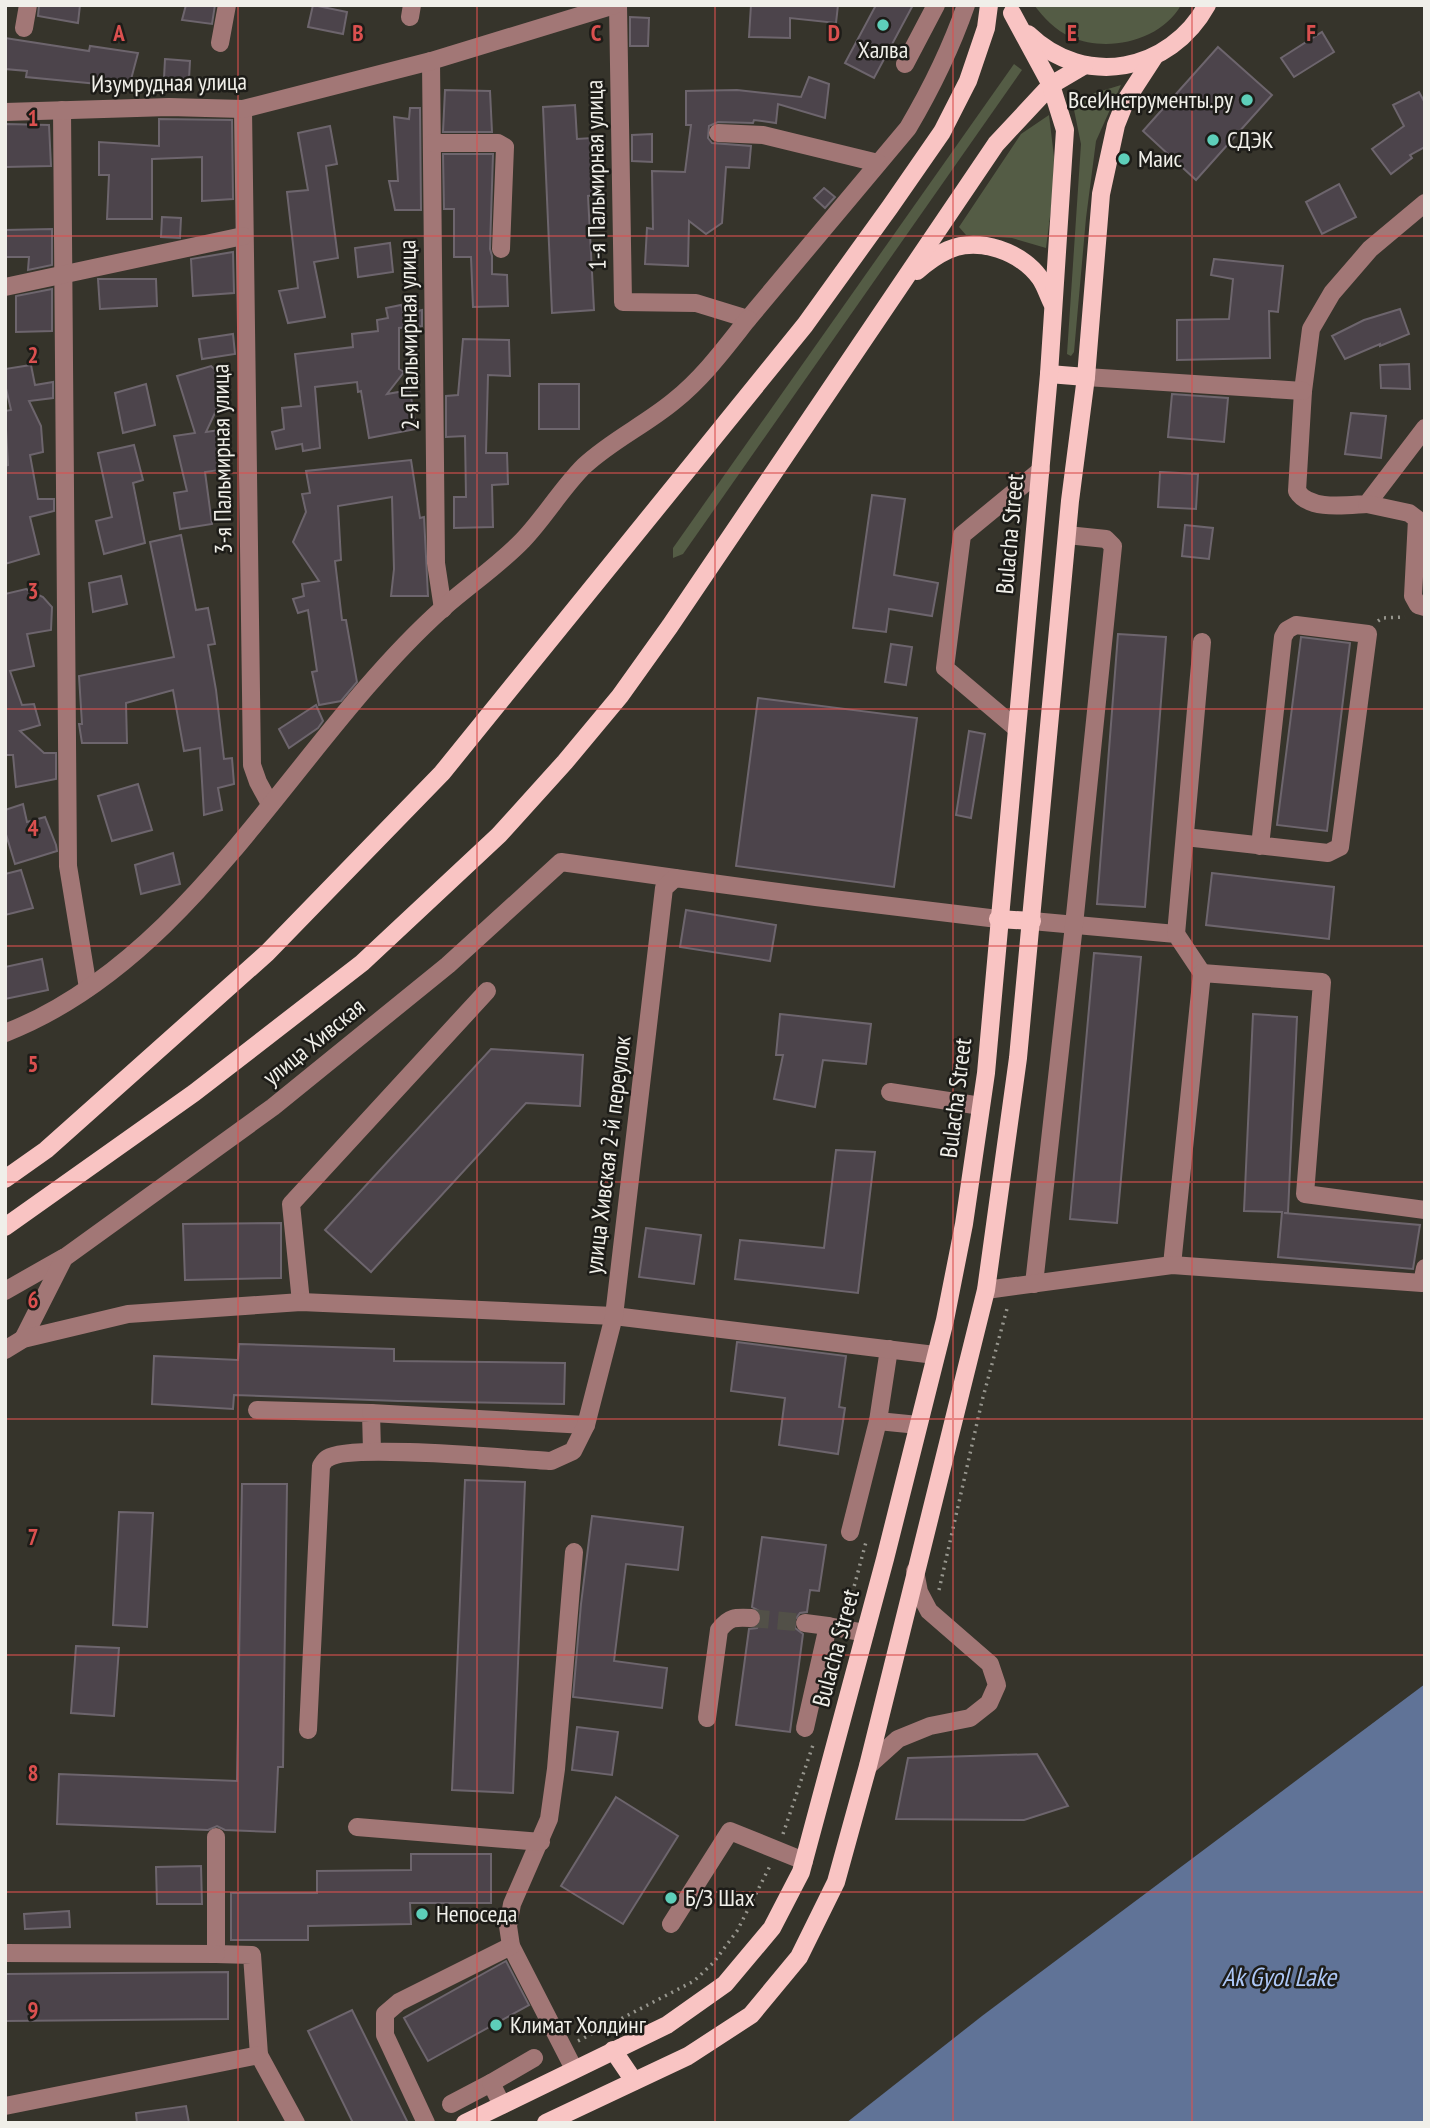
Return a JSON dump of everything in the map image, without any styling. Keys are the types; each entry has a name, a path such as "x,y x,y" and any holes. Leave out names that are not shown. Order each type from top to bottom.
{"main road":[{"path":"5,1179 46,1150 267,953 442,773 796,335 890,207 942,132 968,81 986,28 989,5"},
{"path":"1010,9 1041,45 1070,61 1085,65 1125,66 1154,57 1181,39 1193,27 1207,5"},
{"name":"Bulacha Street","path":"465,2123 667,2025 725,1984 772,1928 801,1872 865,1633 936,1355 964,1224 986,1073 1041,470 1065,130 1051,85 1010,9"},
{"path":"546,2123 688,2056 751,2015 799,1957 836,1882 986,1290 1018,1058 1067,535 1086,377 1101,194 1116,125 1126,100 1154,57"},
{"path":"5,1227 194,1093 362,963 499,835 620,696 906,280 996,144 1051,85 1085,65"},
{"path":"906,280 947,250 963,245 985,246 1017,257 1030,268 1041,279 1052,304"},
{"path":"1049,374 1086,377"},
{"path":"998,919 1032,921"},
{"path":"613,2050 634,2081"}],"street":[{"path":"24,28 28,5"},
{"path":"219,43 226,5"},
{"name":"Изумрудная улица","path":"5,112 169,107 243,109 431,61 616,5"},
{"name":"1-я Пальмирная улица","path":"616,5 623,302 696,303 748,319"},
{"path":"905,64 936,5"},
{"path":"5,1033 116,970 187,903 385,667 443,609 490,572 524,539 584,466 622,435 673,402 702,376 908,128 956,34 966,5"},
{"name":"2-я Пальмирная улица","path":"431,61 436,563 443,609"},
{"name":"3-я Пальмирная улица","path":"243,109 251,765 270,804"},
{"path":"62,110 68,866 88,988"},
{"path":"718,133 772,137 878,163"},
{"path":"432,143 498,143 505,147 501,248"},
{"path":"1422,606 1413,596 1417,519 1409,513 1367,504 1308,502 1301,498 1297,491 1303,391 1311,330 1332,293 1370,249 1425,203"},
{"path":"5,287 243,236"},
{"path":"1086,377 1303,391"},
{"path":"1367,504 1425,428"},
{"path":"1017,729 945,668 962,535 1041,470"},
{"path":"1034,1284 1113,546 1106,538 1067,535"},
{"path":"1185,837 1328,853 1340,847 1368,634 1296,625 1287,629 1283,637 1261,845"},
{"path":"1172,1265 1202,974 1176,934 1202,642"},
{"name":"улица Хивская","path":"23,1339 64,1258 273,1107 448,965 561,862 670,883 998,919"},
{"name":"улица Хивская 2-й переулок","path":"308,1730 321,1466 326,1458 372,1451 551,1461 573,1451 586,1425 614,1316 670,883"},
{"path":"1032,921 1176,934"},
{"path":"1202,974 1322,982 1305,1194 1425,1210"},
{"path":"301,1302 292,1204 487,991"},
{"path":"890,1092 981,1106"},
{"path":"5,1290 64,1258"},
{"path":"986,1290 1172,1265 1422,1283 1425,1268"},
{"path":"5,1350 23,1339 128,1314 301,1302 614,1316 936,1355"},
{"path":"850,1532 878,1421 889,1349"},
{"path":"257,1410 371,1413 586,1425"},
{"path":"371,1413 372,1451"},
{"path":"878,1421 918,1425"},
{"path":"574,1552 556,1769 549,1819 512,1904 508,1926 511,1946 574,2069"},
{"path":"867,1766 898,1739 930,1726 970,1718 989,1703 997,1685 990,1664 934,1615 919,1592 915,1571"},
{"path":"707,1718 719,1630 727,1619 751,1618"},
{"path":"805,1623 865,1633"},
{"path":"809,1735 836,1627"},
{"path":"357,1827 541,1842"},
{"path":"671,1924 730,1831 804,1861"},
{"path":"216,1837 216,1954"},
{"path":"426,2123 385,2035 385,2014 399,2001 511,1946"},
{"path":"5,1954 252,1955 259,2056 296,2123"},
{"path":"5,2106 259,2056"},
{"path":"451,2104 534,2058"},
{"path":"491,2083 502,2105"}],"path":[{"path":"1368,634 1374,623 1382,618 1406,617 1422,606"},
{"path":"934,1615 982,1401 1013,1287"},
{"path":"836,1627 866,1541"},
{"path":"564,2049 694,1980 714,1962 737,1931 778,1850 809,1735"}],"green space":[{"path":"1034,5 1181,5 1172,17 1147,35 1101,44 1085,42 1065,34 1050,23"},
{"path":"1014,64 1022,70 683,554 673,558 673,548"},
{"path":"1121,85 1096,141 1074,352 1071,356 1067,354 1081,144 1072,100"},
{"path":"1049,115 1054,157 1053,193 1046,248 1012,238 966,235 959,227 1021,134"}],"water":[{"name":"Ak Gyol Lake","path":"1425,1684 1425,2123 846,2123 982,2016"}],"building":[{"path":"39,5 80,5 78,23 38,16"},
{"path":"186,5 215,5 212,24 182,20"},
{"path":"313,5 347,12 343,34 308,27"},
{"path":"751,5 838,5 836,23 790,18 790,38 749,37"},
{"path":"876,5 913,5 874,78 845,63"},
{"path":"630,17 649,18 648,46 630,46"},
{"path":"1322,32 1334,52 1294,77 1281,58"},
{"path":"5,38 89,51 90,46 138,53 129,87 26,77 27,71 5,69"},
{"path":"1218,47 1272,95 1196,180 1143,131"},
{"path":"165,59 190,61 189,79 164,78"},
{"path":"809,77 829,84 825,118 778,104 776,123 754,120 753,123 718,122 709,126 708,138 712,143 751,146 749,168 726,167 722,223 706,234 689,221 688,266 645,264 647,228 653,229 652,171 685,172 691,125 686,125 686,91 737,90 801,97"},
{"path":"445,90 490,91 492,132 443,132"},
{"path":"1419,92 1425,103 1425,147 1410,155 1412,158 1391,174 1372,149 1404,126 1393,105"},
{"path":"575,105 577,139 592,138 596,195 588,196 594,310 552,313 543,107"},
{"path":"410,108 420,108 421,210 395,210 389,181 398,181 394,117 409,119"},
{"path":"159,119 232,120 233,199 202,201 202,157 152,159 152,219 107,219 109,175 99,175 99,142 159,146"},
{"path":"5,124 49,125 51,166 5,167"},
{"path":"330,126 337,164 326,166 338,258 314,262 325,317 288,323 279,291 298,288 287,192 308,190 298,133"},
{"path":"652,134 652,162 632,161 632,135"},
{"path":"443,154 493,154 490,249 492,274 507,275 508,306 473,307 471,257 454,257 454,209 444,209"},
{"path":"1339,184 1356,217 1322,234 1306,202"},
{"path":"824,188 835,197 825,208 814,198"},
{"path":"162,217 181,218 180,238 161,237"},
{"path":"52,229 52,265 28,270 29,257 5,257 5,230"},
{"path":"390,243 393,272 358,277 355,248"},
{"path":"233,252 234,293 193,296 191,259"},
{"path":"1214,259 1283,266 1278,312 1269,311 1270,358 1177,360 1177,320 1229,319 1233,279 1211,275"},
{"path":"98,279 156,279 157,306 100,309"},
{"path":"52,289 52,331 16,332 16,296"},
{"path":"401,305 404,314 422,310 422,326 399,328 399,369 404,372 387,394 410,390 416,429 369,438 357,382 315,387 320,448 303,451 302,444 276,449 272,432 284,429 282,408 301,406 295,354 353,347 352,334 378,331 377,320 388,318 386,308"},
{"path":"1400,309 1409,334 1345,359 1332,336 1364,320"},
{"path":"233,334 235,354 202,359 199,339"},
{"path":"463,339 509,340 510,376 488,375 486,453 507,453 508,484 492,485 493,527 454,528 454,497 466,497 465,436 446,437 446,396 458,395"},
{"path":"1409,364 1410,389 1381,388 1380,365"},
{"path":"31,365 35,385 53,382 53,398 29,401 41,426 43,452 30,455 38,499 54,499 54,511 30,517 39,554 5,564 5,466 8,465 5,411 11,410 5,384 5,369"},
{"path":"211,366 229,383 206,432 220,430 226,469 205,472 212,524 180,529 174,493 187,491 174,436 195,433 177,376"},
{"path":"146,384 155,425 123,433 115,393"},
{"path":"539,384 579,384 579,429 539,429"},
{"path":"1172,394 1228,398 1224,442 1168,437"},
{"path":"1351,413 1386,416 1381,458 1345,454"},
{"path":"134,445 143,480 133,483 145,543 104,554 96,521 112,517 98,453"},
{"path":"411,460 420,518 424,517 428,596 391,596 394,569 392,497 338,506 341,560 335,561 342,620 346,620 357,682 341,701 319,705 312,672 317,671 308,610 298,613 293,599 304,596 302,584 319,581 293,542 306,512 302,494 310,493 306,471"},
{"path":"1160,472 1198,474 1196,509 1158,507"},
{"path":"872,495 905,499 894,575 938,583 932,616 889,609 886,632 853,628"},
{"path":"1185,525 1213,528 1209,559 1182,556"},
{"path":"181,535 196,610 208,608 215,644 208,645 224,759 232,758 234,784 218,788 222,810 204,815 200,748 184,751 173,690 126,703 127,743 82,743 79,724 82,724 79,676 174,657 150,542"},
{"path":"121,576 127,604 93,612 89,583"},
{"path":"26,589 43,597 52,607 51,630 27,634 34,666 10,671 22,705 34,704 40,725 20,731 44,753 56,753 56,779 16,787 13,755 5,755 5,594"},
{"path":"1118,634 1166,637 1145,907 1097,904"},
{"path":"1301,637 1350,643 1327,831 1277,825"},
{"path":"891,644 912,647 906,685 885,682"},
{"path":"758,698 917,718 894,887 736,866"},
{"path":"316,705 323,721 318,728 289,748 279,729"},
{"path":"969,731 985,734 971,818 956,815"},
{"path":"138,784 152,830 112,841 98,796"},
{"path":"23,804 27,822 45,817 57,851 15,864 5,831 5,810"},
{"path":"173,853 180,884 141,894 135,865"},
{"path":"21,870 33,908 5,915 5,874"},
{"path":"1212,873 1334,887 1329,939 1206,925"},
{"path":"686,910 776,925 770,961 680,947"},
{"path":"1094,953 1141,957 1117,1223 1070,1219"},
{"path":"42,959 48,990 5,999 5,967"},
{"path":"780,1014 871,1024 866,1064 823,1060 815,1107 774,1099 783,1055 776,1055"},
{"path":"1253,1014 1297,1017 1288,1213 1284,1213 1420,1225 1413,1269 1278,1257 1282,1212 1244,1211"},
{"path":"491,1049 583,1055 580,1106 526,1103 371,1272 325,1230"},
{"path":"836,1150 875,1152 858,1293 735,1279 740,1240 824,1248"},
{"path":"281,1223 281,1278 185,1280 183,1224"},
{"path":"646,1228 701,1235 694,1284 639,1277"},
{"path":"737,1342 846,1356 839,1407 845,1408 838,1454 779,1445 785,1398 731,1391"},
{"path":"239,1344 394,1349 394,1361 565,1363 564,1404 234,1395 233,1409 152,1404 154,1356 238,1360"},
{"path":"465,1480 525,1482 513,1793 452,1790"},
{"path":"242,1484 287,1484 283,1767 278,1767 275,1832 225,1830 217,1826 208,1830 57,1824 59,1774 237,1781"},
{"path":"119,1512 153,1513 147,1627 113,1625"},
{"path":"592,1516 683,1527 678,1570 626,1564 614,1661 667,1668 662,1708 573,1697"},
{"path":"762,1537 826,1545 819,1591 810,1590 807,1612 800,1613 794,1621 795,1628 803,1634 790,1732 736,1725 749,1629 757,1628 762,1619 761,1612 752,1607"},
{"path":"76,1646 119,1648 114,1716 71,1713"},
{"path":"577,1727 618,1732 612,1775 572,1770"},
{"path":"1037,1754 1068,1806 1024,1820 896,1819 908,1758"},
{"path":"616,1797 678,1836 623,1924 561,1886"},
{"path":"411,1854 491,1854 491,1903 410,1903 411,1924 308,1926 308,1940 231,1940 231,1893 317,1893 317,1871 411,1870"},
{"path":"201,1866 202,1904 157,1904 156,1867"},
{"path":"69,1911 70,1927 25,1929 24,1914"},
{"path":"506,1961 529,2005 428,2061 404,2018"},
{"path":"228,1972 228,2019 5,2021 5,1974"},
{"path":"352,2010 408,2123 353,2123 308,2031"},
{"path":"186,2106 189,2123 137,2123 136,2113"}],"tunnel":[{"path":"751,1618 805,1623"}],"place":[{"name":"Халва","path":"883,25"},
{"name":"ВсеИнструменты.ру","path":"1247,100"},
{"name":"СДЭК","path":"1213,140"},
{"name":"Маис","path":"1124,159"},
{"name":"Б/З Шах","path":"671,1898"},
{"name":"Непоседа","path":"422,1914"},
{"name":"Климат Холдинг","path":"496,2025"}]}
